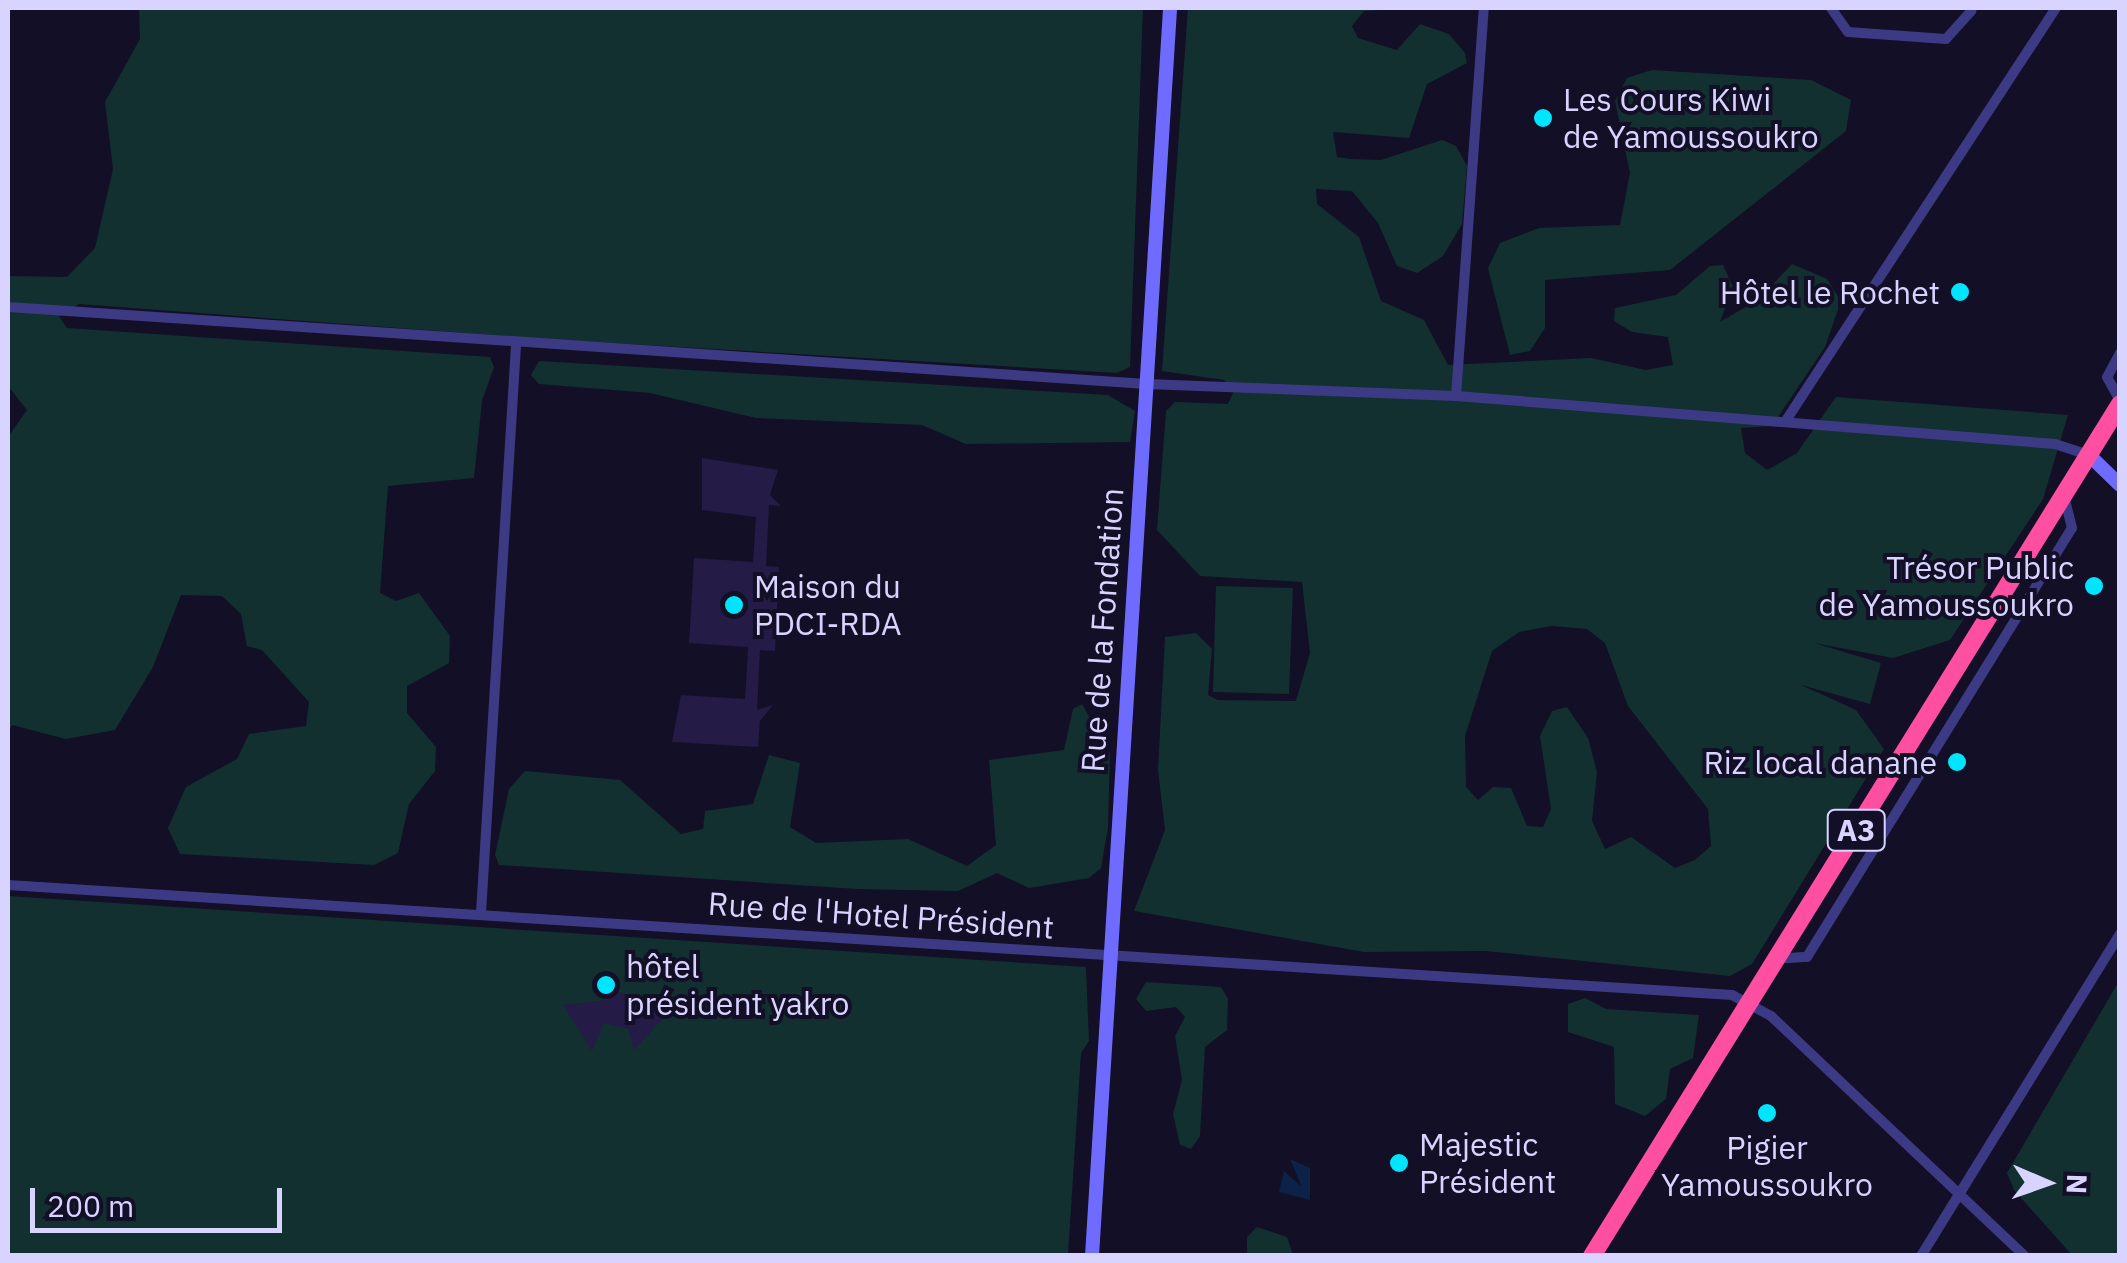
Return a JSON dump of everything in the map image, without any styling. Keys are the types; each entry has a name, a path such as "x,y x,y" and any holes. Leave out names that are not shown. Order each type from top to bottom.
{"highway":[{"name":"A3","path":"1592,1256 2120,402"}],"street":[{"name":"Rue de la Fondation","path":"1092,1256 1170,8"},
{"path":"1456,396 1484,8"},
{"path":"1830,8 1848,32 1946,40 1971,11"},
{"path":"1785,422 2056,8"},
{"path":"8,307 516,345 1146,384 1456,396 2054,444 2089,455 2120,485"},
{"path":"481,913 516,345"},
{"path":"2120,353 2107,378 2120,402"},
{"name":"Rue de l'Hotel Président","path":"8,885 481,913 1752,1000"},
{"path":"1921,1256 2120,934"},
{"path":"1752,1000 2025,1256"}],"green space":[{"path":"139,8 1143,8 1130,367 1117,373 545,339 79,304 59,316 67,328 490,357 494,367 482,401 474,478 388,486 380,593 396,601 419,593 450,636 449,663 407,686 407,713 436,747 435,771 409,804 398,853 374,865 180,854 168,828 186,787 237,759 249,734 306,726 309,702 262,650 247,646 241,614 222,596 181,595 153,667 115,730 66,739 12,725 8,732 8,437 27,410 8,386 8,276 67,277 95,248 113,169 105,102 140,39"},
{"path":"1188,8 1420,8 1364,11 1352,26 1358,38 1397,50 1420,24 1449,34 1465,53 1467,63 1427,84 1409,138 1333,132 1337,157 1381,160 1442,140 1456,146 1467,166 1462,224 1443,256 1417,273 1397,266 1378,223 1352,191 1316,189 1317,204 1359,237 1381,301 1424,320 1448,365 1591,358 1646,370 1673,365 1668,337 1632,332 1614,321 1615,308 1676,295 1710,266 1723,265 1733,287 1720,322 1759,299 1792,264 1827,279 1841,301 1825,347 1772,426 1741,428 1745,453 1767,470 1797,453 1836,397 2068,415 2043,499 1950,640 1893,658 1814,643 1881,663 1870,704 1801,685 1856,710 1884,749 1752,964 1730,976 1486,951 1364,952 1134,911 1165,830 1158,770 1165,637 1196,633 1212,649 1208,695 1218,700 1296,701 1310,653 1302,582 1200,576 1157,530 1166,411 1175,402 1228,404 1233,393 1224,380 1162,371","holes":["1552,626 1587,629 1605,643 1628,706 1708,809 1711,846 1695,860 1675,868 1631,837 1605,849 1592,821 1597,772 1588,738 1567,707 1552,711 1540,736 1551,809 1543,827 1527,826 1511,788 1493,787 1478,800 1466,787 1465,736 1492,651 1519,632"]},
{"path":"1652,70 1811,80 1851,100 1846,131 1670,270 1545,280 1545,328 1530,351 1510,355 1488,268 1500,243 1539,228 1620,225 1630,173 1615,101 1627,78"},
{"path":"539,361 1108,395 1135,411 1130,442 966,444 922,425 756,418 650,393 539,384 531,375"},
{"path":"1216,586 1293,588 1289,694 1213,692"},
{"path":"1082,704 1110,753 1108,828 1101,868 1089,878 1029,888 997,873 958,891 857,889 499,865 495,855 509,789 525,771 620,780 681,834 703,829 705,811 753,804 769,755 800,763 790,827 816,843 908,839 967,866 996,845 989,760 1064,750 1073,709"},
{"path":"8,896 1086,967 1089,1041 1081,1053 1068,1255 8,1255"},
{"path":"2119,981 2119,1255 2072,1255 2014,1190 2007,1173"},
{"path":"1146,982 1221,987 1228,999 1227,1030 1205,1047 1200,1136 1191,1149 1180,1145 1173,1114 1182,1080 1175,1036 1185,1017 1176,1007 1146,1011 1136,999"},
{"path":"1585,998 1606,1009 1699,1015 1693,1058 1670,1069 1666,1099 1645,1116 1615,1104 1614,1047 1568,1032 1568,1004"},
{"path":"1257,1227 1287,1237 1293,1255 1247,1255 1247,1237"}],"water":[{"path":"1290,1159 1310,1168 1310,1200 1279,1192 1284,1171 1302,1187"}],"building":[{"name":"Maison du PDCI-RDA","path":"702,458 778,470 770,495 781,506 769,505 766,566 779,567 775,651 760,650 757,710 773,705 760,721 758,747 672,742 681,695 745,699 748,647 689,643 694,558 753,562 756,517 702,510"},
{"path":"613,990 670,1011 634,1050 628,1029 604,1023 592,1051 563,1005 608,1000"}],"place":[{"name":"Les Cours Kiwi de Yamoussoukro","path":"1543,118"},
{"name":"Hôtel le Rochet","path":"1960,292"},
{"name":"Trésor Public de Yamoussoukro","path":"2094,586"},
{"name":"Maison du PDCI-RDA","path":"734,605"},
{"name":"Riz local danane","path":"1957,762"},
{"name":"hôtel président yakro","path":"606,985"},
{"name":"Pigier Yamoussoukro","path":"1767,1113"},
{"name":"Majestic Président","path":"1399,1163"}]}
